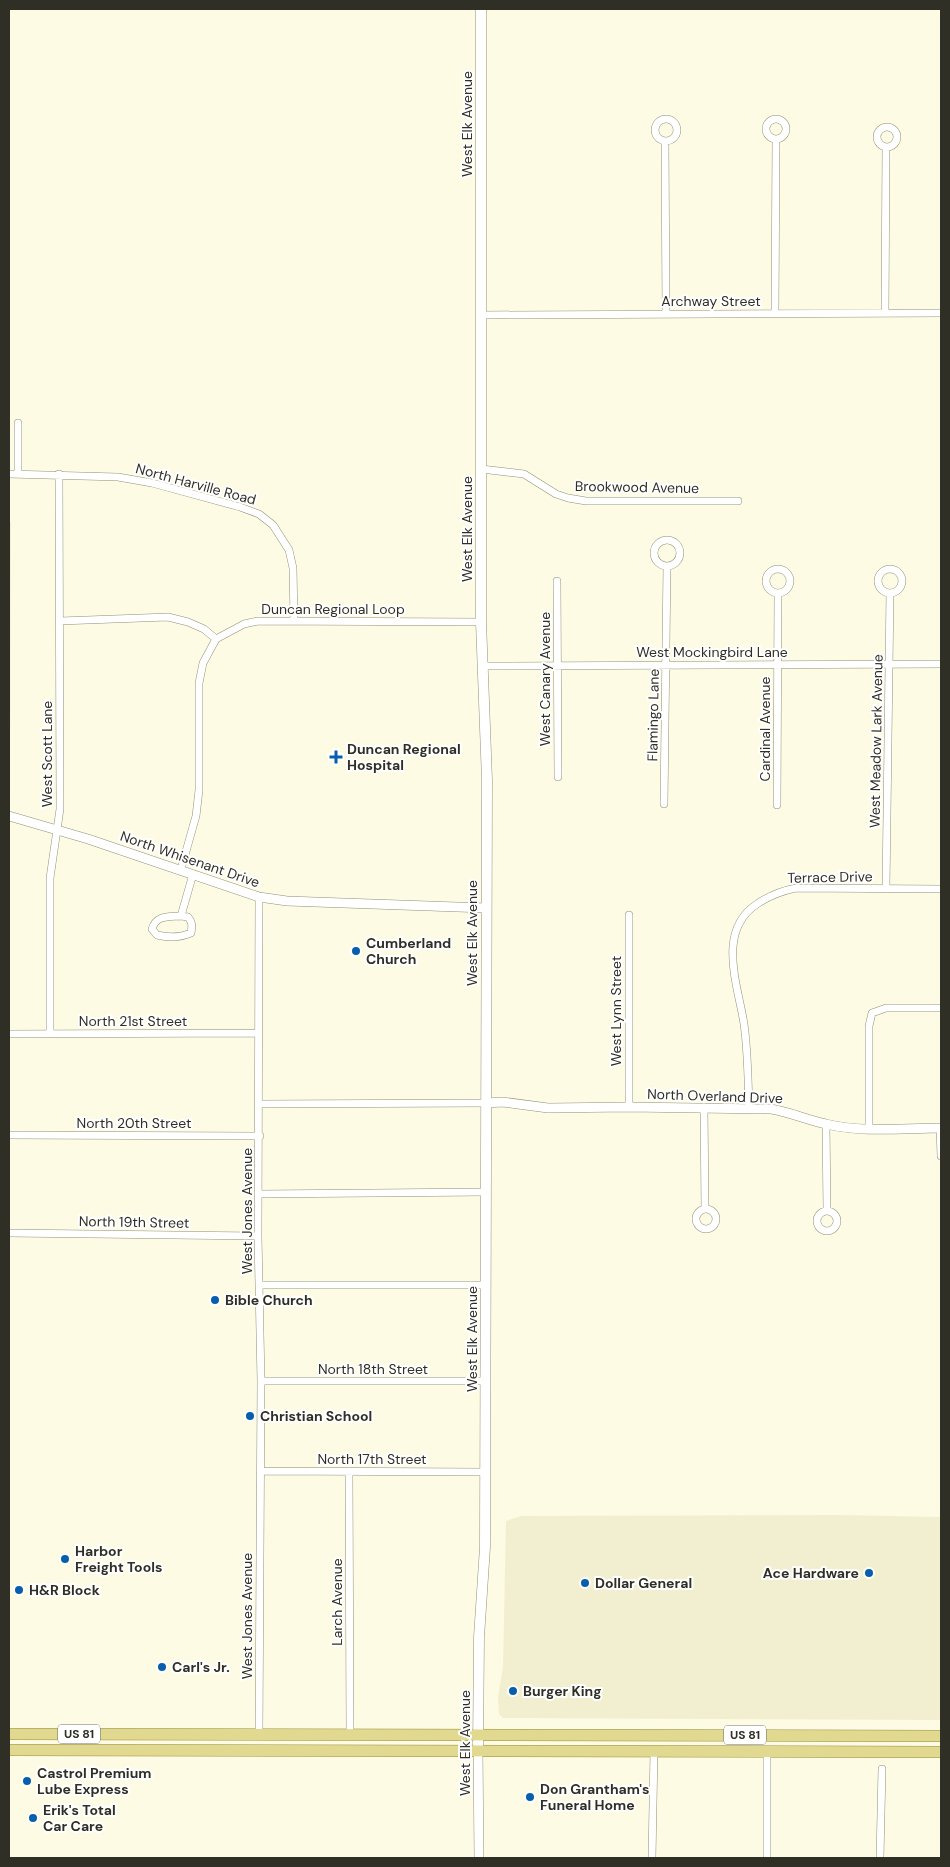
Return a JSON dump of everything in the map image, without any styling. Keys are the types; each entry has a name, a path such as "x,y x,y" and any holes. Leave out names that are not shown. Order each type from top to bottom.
{"main road":[{"name":"West Elk Avenue","path":"478,1750 479,1637 485,1547 486,1381 487,780 481,622 481,9"},
{"name":"US 81","path":"9,1734 941,1736"},
{"path":"149,1734 149,1750"},
{"path":"284,1734 284,1750"},
{"path":"668,1735 668,1751"},
{"path":"891,1735 892,1752"},
{"name":"US 81","path":"9,1750 941,1752"}],"street":[{"path":"775,314 776,140"},
{"path":"665,141 666,313"},
{"path":"885,313 886,147"},
{"name":"Archway Street","path":"481,315 941,313"},
{"path":"18,423 18,474"},
{"name":"Brookwood Avenue","path":"481,469 524,474 562,496 586,501 738,501"},
{"name":"North Harville Road","path":"9,474 118,477 152,483 259,514 273,525 289,550 293,568 294,621"},
{"name":"West Scott Lane","path":"50,1033 50,878 60,808 59,474"},
{"name":"Flamingo Lane","path":"664,804 667,566"},
{"name":"West Canary Avenue","path":"557,581 558,777"},
{"name":"Cardinal Avenue","path":"777,805 778,593"},
{"name":"West Meadow Lark Avenue","path":"886,888 890,593"},
{"path":"60,621 168,617 188,622 204,629 216,639 203,663 199,683 199,790 196,816 181,869"},
{"name":"Duncan Regional Loop","path":"216,639 244,624 258,621 481,622"},
{"name":"West Mockingbird Lane","path":"483,666 941,664"},
{"name":"North Whisenant Drive","path":"9,816 181,869 258,897 287,901 486,908"},
{"path":"181,916 193,874"},
{"name":"Terrace Drive","path":"749,1108 744,1026 734,977 732,954 735,934 742,919 752,907 780,891 796,888 941,888"},
{"name":"West Jones Avenue","path":"258,897 260,1104 258,1236 261,1381 258,1734"},
{"name":"West Lynn Street","path":"629,915 629,1107"},
{"path":"181,916 188,917 191,921 191,933 182,937 168,938 157,935 152,929 154,922 160,917 181,916"},
{"path":"868,1129 869,1026 872,1013 886,1008 941,1008"},
{"name":"North 21st Street","path":"9,1034 258,1033"},
{"name":"North Overland Drive","path":"486,1103 503,1102 548,1108 704,1107 771,1109 788,1112 826,1124 868,1129 941,1128"},
{"path":"260,1104 486,1103"},
{"path":"704,1107 705,1209"},
{"path":"826,1124 827,1210"},
{"path":"941,1128 941,1156"},
{"name":"North 20th Street","path":"9,1135 260,1136"},
{"path":"259,1194 486,1192"},
{"name":"North 19th Street","path":"9,1233 258,1236"},
{"path":"260,1285 486,1285"},
{"name":"North 18th Street","path":"261,1381 486,1381"},
{"name":"North 17th Street","path":"260,1471 485,1472"},
{"name":"Larch Avenue","path":"349,1471 350,1734"},
{"name":"West Elk Avenue","path":"478,1750 478,1858"},
{"path":"652,1858 654,1751"},
{"path":"767,1751 767,1858"},
{"path":"880,1858 882,1769"}],"shaded area":[{"path":"9,522 11,522 10,809 9,809"},
{"path":"840,1515 941,1517 941,1720 503,1718 499,1714 498,1697 503,1667 506,1521 521,1516"}],"place":[{"name":"Duncan Regional Hospital","path":"336,757"},
{"name":"Cumberland Church","path":"356,951"},
{"name":"Bible Church","path":"215,1300"},
{"name":"Christian School","path":"250,1416"},
{"name":"Harbor Freight Tools","path":"65,1559"},
{"name":"Ace Hardware","path":"869,1573"},
{"name":"Dollar General","path":"585,1583"},
{"name":"H&R Block","path":"19,1590"},
{"name":"Carl's Jr.","path":"162,1667"},
{"name":"Burger King","path":"513,1691"},
{"name":"Castrol Premium Lube Express","path":"27,1781"},
{"name":"Don Grantham's Funeral Home","path":"530,1797"},
{"name":"Erik's Total Car Care","path":"33,1818"}]}
